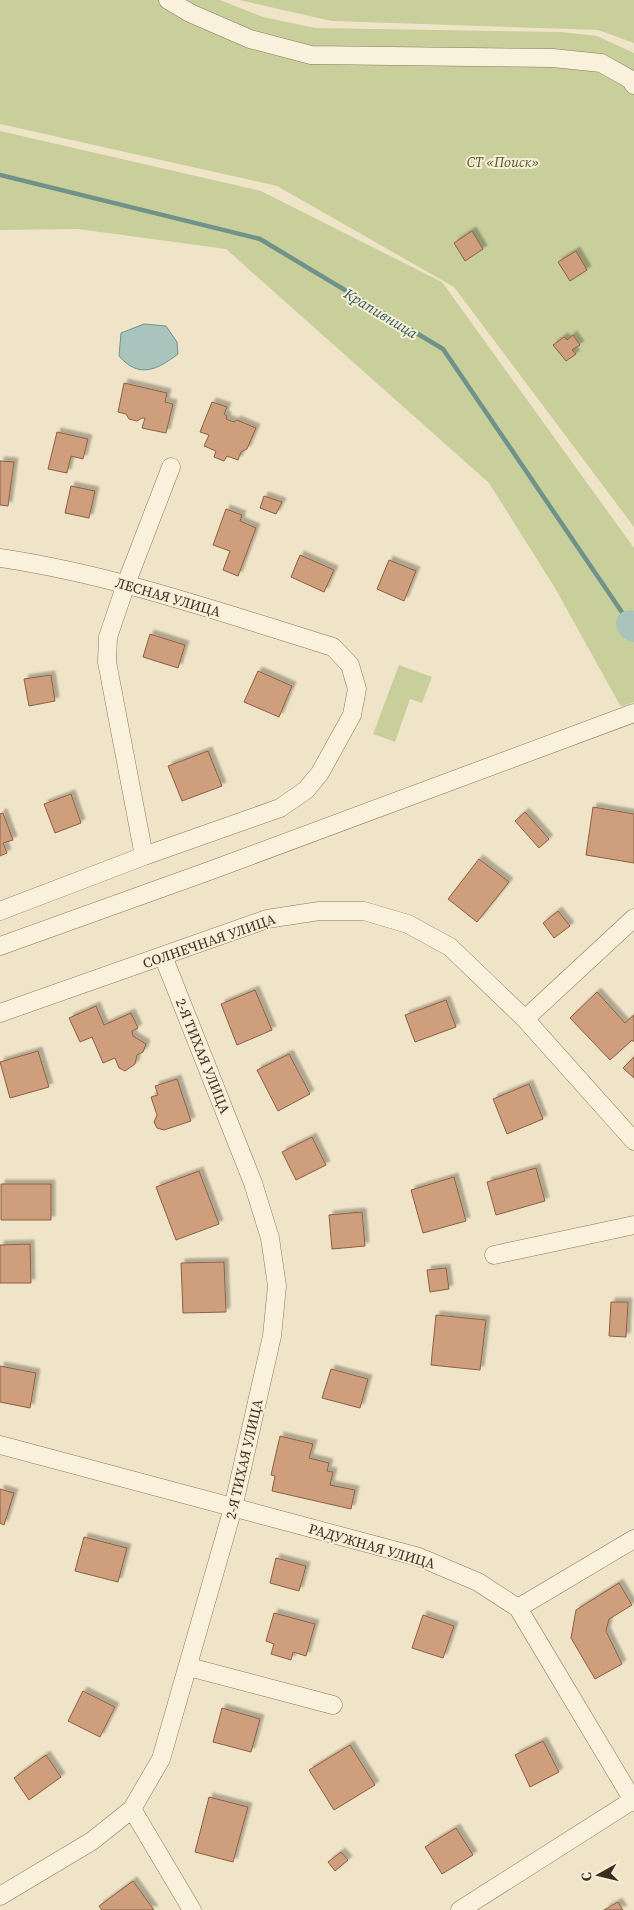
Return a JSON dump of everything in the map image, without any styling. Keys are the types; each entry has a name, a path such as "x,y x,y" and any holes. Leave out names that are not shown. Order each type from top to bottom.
{"street":[{"path":"168,0 190,13 250,38 311,55 553,58 601,63 630,79 634,85"},
{"path":"0,911 144,856 107,662 108,637 126,584 171,467"},
{"name":"ЛЕСНАЯ УЛИЦА","path":"0,558 28,562 126,584 332,647 350,665 358,689 352,715 320,774 306,790 280,808 144,856"},
{"path":"0,946 634,713"},
{"name":"СОЛНЕЧНАЯ УЛИЦА","path":"0,1014 267,919 318,911 364,911 408,924 450,947 525,1019 634,1141"},
{"path":"525,1019 634,918"},
{"name":"2-Я ТИХАЯ УЛИЦА","path":"0,1896 92,1840 132,1809 161,1759 189,1667 233,1508 272,1336 277,1286 270,1238 253,1183 163,956"},
{"path":"494,1255 634,1225"},
{"name":"РАДУЖНАЯ УЛИЦА","path":"0,1445 419,1557 478,1582 518,1608 633,1801"},
{"path":"518,1608 634,1539"},
{"path":"189,1667 333,1705"},
{"path":"460,1910 633,1801"},
{"path":"132,1809 192,1910"}],"green space":[{"name":"СТ «Поиск»","path":"0,0 220,0 263,17 315,28 562,32 597,36 634,53 634,527 454,287 277,186 0,124"},
{"path":"239,0 634,0 634,43 598,30 332,21"},
{"path":"0,131 261,191 442,282 634,548 634,702 621,707 555,588 489,483 226,249 78,229 0,230"},
{"path":"399,665 432,677 422,703 410,699 395,742 373,734"}],"water":[{"path":"144,324 166,326 177,342 178,354 163,364 148,370 134,368 119,356 121,333"}],"building":[{"path":"472,231 483,249 465,261 454,243"},
{"path":"576,251 587,270 570,281 558,262"},
{"path":"573,335 580,345 572,350 576,354 566,361 553,345 564,337 567,340"},
{"path":"124,383 167,393 165,402 173,404 166,433 142,428 145,418 137,421 129,419 126,414 118,412"},
{"path":"212,402 227,407 224,414 227,416 226,419 234,422 237,420 256,428 247,449 241,452 238,460 227,456 224,461 214,457 216,451 204,446 209,435 200,432"},
{"path":"57,432 88,439 83,459 71,456 67,473 48,469"},
{"path":"0,461 14,462 8,506 0,505"},
{"path":"71,486 95,491 89,518 65,513"},
{"path":"264,496 282,502 276,514 260,508"},
{"path":"226,509 242,515 240,521 256,528 238,576 223,570 230,551 213,545"},
{"path":"300,555 334,570 324,592 291,577"},
{"path":"389,560 416,571 404,601 377,589"},
{"path":"150,634 185,645 178,668 143,657"},
{"path":"258,671 292,686 279,717 244,702"},
{"path":"51,675 55,701 29,706 24,679"},
{"path":"208,751 222,786 182,801 168,766"},
{"path":"71,794 81,823 55,833 44,804"},
{"path":"593,807 634,814 634,863 586,855"},
{"path":"525,812 549,839 539,848 515,821"},
{"path":"3,813 13,840 3,843 7,853 0,856 0,814"},
{"path":"479,859 509,882 477,922 448,899"},
{"path":"558,911 570,926 554,938 543,923"},
{"path":"255,990 272,1030 237,1045 221,1004"},
{"path":"597,992 625,1023 634,1015 634,1042 632,1040 610,1060 570,1018"},
{"path":"446,1000 456,1027 415,1042 405,1015"},
{"path":"96,1006 104,1025 131,1013 138,1028 132,1031 133,1036 146,1044 143,1052 137,1055 135,1064 125,1071 119,1068 115,1058 103,1063 92,1037 80,1042 69,1018"},
{"path":"38,1051 49,1087 10,1098 0,1062"},
{"path":"289,1054 310,1094 278,1111 257,1070"},
{"path":"634,1057 634,1078 623,1068"},
{"path":"177,1079 191,1121 164,1130 157,1128 154,1122 157,1115 151,1097 158,1095 155,1086"},
{"path":"529,1084 543,1119 507,1134 493,1099"},
{"path":"312,1137 326,1165 296,1180 282,1152"},
{"path":"536,1168 545,1201 496,1215 487,1182"},
{"path":"199,1171 219,1224 176,1240 156,1187"},
{"path":"454,1177 466,1221 423,1233 411,1190"},
{"path":"1,1184 51,1184 51,1220 1,1220"},
{"path":"362,1212 365,1246 332,1249 329,1215"},
{"path":"30,1244 31,1283 0,1283 0,1245"},
{"path":"224,1262 226,1312 183,1313 181,1263"},
{"path":"446,1268 449,1289 430,1292 427,1270"},
{"path":"611,1302 628,1302 626,1337 609,1336"},
{"path":"436,1315 486,1320 480,1370 431,1365"},
{"path":"0,1366 36,1373 30,1408 0,1402"},
{"path":"331,1369 368,1379 360,1408 322,1398"},
{"path":"280,1436 313,1444 309,1458 329,1463 327,1471 333,1472 330,1485 355,1490 351,1509 272,1491 275,1476 271,1475"},
{"path":"0,1489 14,1493 4,1525 0,1523"},
{"path":"84,1537 127,1548 118,1582 75,1571"},
{"path":"276,1558 306,1566 299,1591 270,1583"},
{"path":"619,1583 632,1605 609,1619 606,1631 622,1664 595,1679 571,1638 576,1610"},
{"path":"274,1613 315,1624 306,1656 293,1652 291,1660 271,1654 274,1644 266,1641"},
{"path":"423,1615 454,1626 443,1658 412,1648"},
{"path":"83,1691 115,1707 100,1737 68,1721"},
{"path":"222,1708 260,1719 251,1752 213,1742"},
{"path":"543,1741 559,1772 530,1787 515,1755"},
{"path":"350,1745 375,1785 334,1810 309,1770"},
{"path":"46,1755 61,1777 29,1800 14,1778"},
{"path":"209,1797 248,1807 233,1862 195,1852"},
{"path":"456,1828 473,1855 442,1874 425,1847"},
{"path":"341,1852 348,1860 335,1871 328,1862"},
{"path":"133,1881 154,1910 102,1910 99,1906"},
{"path":"618,1902 623,1910 604,1910"}],"waterway":[{"name":"Крапивница","path":"0,175 260,239 443,349 630,624"},
{"name":"Крапивница","path":"630,624 634,628"}]}
